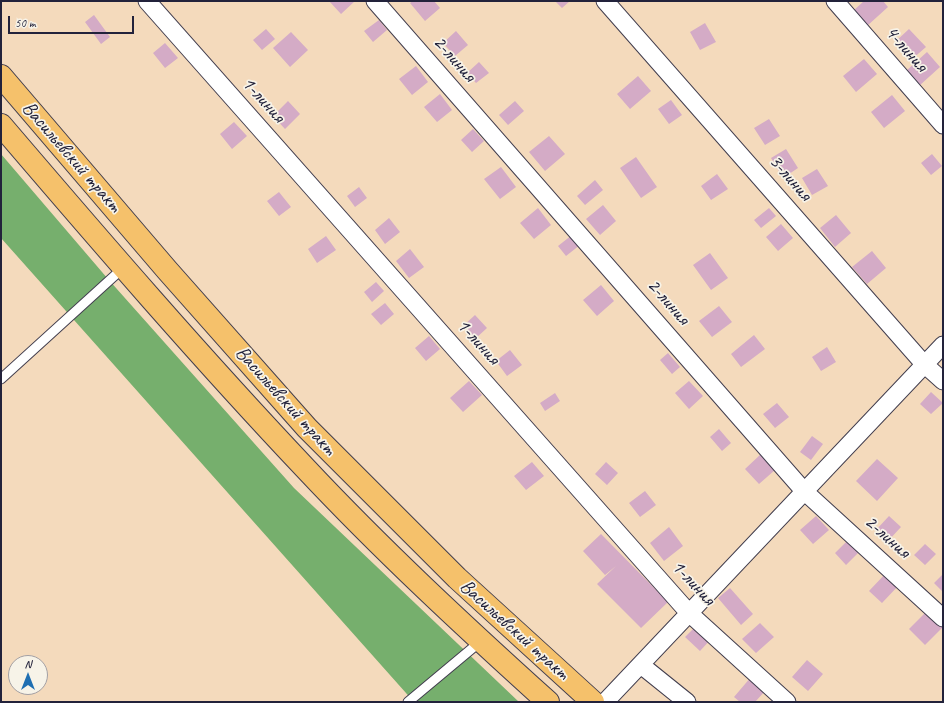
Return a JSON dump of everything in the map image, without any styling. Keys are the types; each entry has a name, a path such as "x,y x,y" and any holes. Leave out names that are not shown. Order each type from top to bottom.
{"main road":[{"name":"Васильевский тракт","path":"1,76 172,276 307,428 457,578 593,702"},
{"name":"Васильевский тракт","path":"1,125 123,268 307,470 441,604 548,702"}],"street":[{"name":"1-линия","path":"147,1 689,613 788,702"},
{"name":"2-линия","path":"375,1 804,491 943,618"},
{"name":"3-линия","path":"605,1 924,364 943,381"},
{"name":"4-линия","path":"835,1 943,125"},
{"path":"606,702 943,345"},
{"path":"641,665 687,702"}],"lane":[{"path":"1,379 123,268"},
{"path":"408,702 481,641"}],"green space":[{"path":"1,154 108,279 294,488 519,702 414,702 1,238"}],"building":[{"path":"329,1 355,1 341,14"},
{"path":"413,1 434,1 440,8 425,21 410,3"},
{"path":"555,1 570,1 562,8"},
{"path":"864,1 883,1 888,7 867,26 853,11"},
{"path":"94,15 110,37 101,44 85,22"},
{"path":"379,20 387,30 373,42 364,31"},
{"path":"705,23 716,42 700,50 690,32"},
{"path":"266,29 275,39 262,50 253,40"},
{"path":"909,29 926,47 911,60 895,42"},
{"path":"456,31 468,45 455,56 443,43"},
{"path":"291,32 308,50 290,67 273,48"},
{"path":"165,43 178,58 165,68 153,53"},
{"path":"927,52 940,67 919,86 906,71"},
{"path":"864,59 877,74 856,92 843,76"},
{"path":"479,62 489,73 476,83 467,73"},
{"path":"416,66 428,82 412,95 399,79"},
{"path":"638,76 651,91 630,109 617,94"},
{"path":"440,94 452,110 437,122 424,107"},
{"path":"892,95 905,111 884,128 871,112"},
{"path":"671,100 682,115 669,124 658,109"},
{"path":"288,101 300,114 285,129 273,116"},
{"path":"515,101 524,111 508,125 499,115"},
{"path":"769,119 780,136 765,145 754,128"},
{"path":"234,122 247,136 232,149 220,134"},
{"path":"473,129 484,141 472,152 461,140"},
{"path":"549,136 565,154 545,171 529,152"},
{"path":"786,149 798,168 783,178 771,158"},
{"path":"932,154 942,166 931,175 921,163"},
{"path":"636,157 657,187 641,198 620,168"},
{"path":"501,167 516,187 500,199 484,179"},
{"path":"817,169 828,186 812,195 802,178"},
{"path":"717,174 728,189 711,200 701,186"},
{"path":"595,180 603,190 585,205 577,196"},
{"path":"359,187 367,198 355,207 347,196"},
{"path":"279,192 291,207 279,216 267,201"},
{"path":"603,205 616,221 600,235 586,219"},
{"path":"538,208 551,225 534,239 520,223"},
{"path":"769,208 776,216 761,228 754,220"},
{"path":"836,215 851,233 835,247 820,228"},
{"path":"389,218 400,232 385,244 375,230"},
{"path":"781,224 793,238 778,251 766,237"},
{"path":"572,235 580,245 566,256 558,246"},
{"path":"326,236 336,250 317,263 308,249"},
{"path":"410,249 424,267 409,278 396,261"},
{"path":"872,251 886,268 867,284 852,267"},
{"path":"710,253 728,278 711,290 693,265"},
{"path":"376,282 384,291 372,302 364,292"},
{"path":"601,285 614,301 597,316 583,300"},
{"path":"385,303 394,314 381,325 371,314"},
{"path":"719,306 732,322 712,337 699,321"},
{"path":"475,315 487,328 475,339 463,326"},
{"path":"754,335 765,349 741,367 731,354"},
{"path":"429,336 440,349 426,361 415,348"},
{"path":"827,347 836,362 821,371 812,357"},
{"path":"510,350 522,365 507,376 496,361"},
{"path":"668,353 680,367 672,374 660,360"},
{"path":"469,381 482,395 463,412 450,398"},
{"path":"689,381 703,396 689,409 675,393"},
{"path":"931,392 943,403 931,414 920,404"},
{"path":"555,393 560,401 545,411 540,403"},
{"path":"777,403 789,417 775,428 763,414"},
{"path":"719,429 731,443 722,451 710,437"},
{"path":"812,436 823,444 811,460 800,452"},
{"path":"761,454 775,470 759,484 745,469"},
{"path":"877,459 898,478 877,501 856,481"},
{"path":"532,462 544,476 526,490 514,476"},
{"path":"606,462 618,473 607,485 595,474"},
{"path":"645,491 656,505 640,517 629,503"},
{"path":"816,516 829,530 813,544 800,530"},
{"path":"889,516 901,527 888,541 876,530"},
{"path":"669,527 683,546 664,561 650,543"},
{"path":"601,534 668,602 641,628 597,584 616,566 605,575 583,551"},
{"path":"849,539 860,551 846,565 835,553"},
{"path":"925,544 936,554 925,565 914,555"},
{"path":"886,573 899,585 882,603 869,591"},
{"path":"943,574 943,592 934,583"},
{"path":"730,588 753,614 741,625 718,598"},
{"path":"928,610 943,625 943,627 925,645 909,629"},
{"path":"760,623 774,637 756,653 742,639"},
{"path":"698,624 712,638 700,651 685,637"},
{"path":"807,660 823,674 808,691 792,677"},
{"path":"751,677 766,690 755,702 740,702 734,697"}]}
